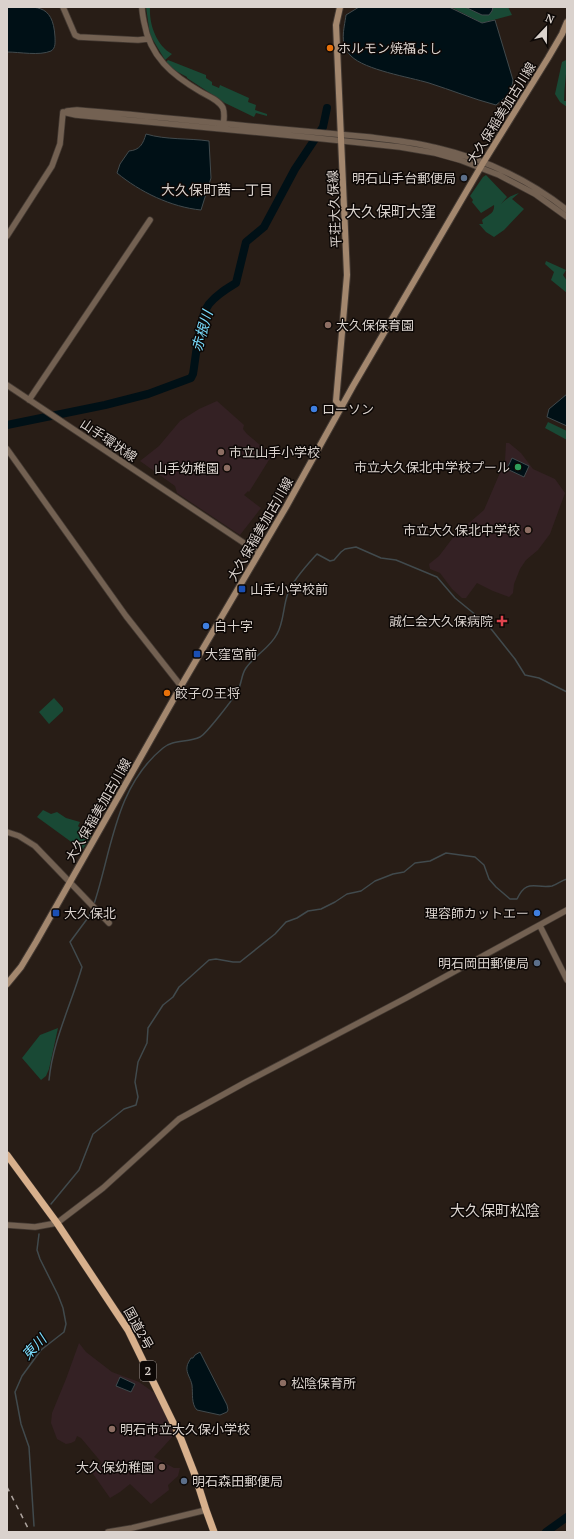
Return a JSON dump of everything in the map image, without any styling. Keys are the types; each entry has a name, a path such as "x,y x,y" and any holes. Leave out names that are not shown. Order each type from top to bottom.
{"highway":[{"name":"国道2号","path":"7,1155 57,1223 128,1330 181,1439 196,1475 214,1532"}],"main road":[{"name":"平荘大久保線","path":"340,7 336,25 347,275 336,401 342,407"},
{"name":"大久保稲美加古川線","path":"7,984 21,967 70,883 342,407 482,165 544,65 562,34 567,22"}],"street":[{"path":"63,7 75,35 79,37 138,40 148,39"},
{"path":"142,7 148,39 152,50 166,67 220,104 223,108 224,126"},
{"path":"7,236 52,166 60,144 63,112 77,110 341,138 400,141 436,147 462,154 517,184 550,204 567,217"},
{"path":"482,165 519,178 538,188 567,210"},
{"path":"29,400 150,220"},
{"name":"山手環状線","path":"7,385 259,553"},
{"path":"7,450 126,616 182,686"},
{"path":"7,832 19,836 35,846 109,923"},
{"path":"7,1225 35,1227 57,1223 103,1188 179,1119 540,926 567,910"},
{"path":"540,926 567,980"},
{"path":"108,1532 132,1528 206,1510"}],"shaded area":[{"path":"7,7 34,7 46,12 51,18 54,26 55,43 53,50 41,53 7,52"},
{"path":"359,7 449,7 482,23 495,20 513,80 510,91 496,105 429,83 377,69 358,61 347,51 343,37 346,15"},
{"path":"465,7 493,7 489,15 482,15"},
{"path":"146,134 161,137 209,141 211,178 201,210 178,206 156,198 117,173 120,164 129,151 140,146 144,141"},
{"path":"567,394 567,426 547,417 549,409"},
{"path":"217,401 244,425 243,429 247,434 272,455 249,492 248,491 244,495 261,508 240,535 177,493 175,486 140,461 159,446 180,421 199,409"},
{"path":"506,443 509,443 521,453 533,469 555,479 565,493 550,534 538,550 526,560 520,569 514,584 513,593 509,597 477,583 466,598 462,598 452,589 440,573 430,569 429,564 439,556 455,535 484,510 505,461"},
{"name":"市立大久保北中学校プール","path":"512,458 529,466 524,477 507,469"},
{"name":"明石市立大久保小学校","path":"79,1343 86,1352 112,1372 139,1382 156,1394 174,1435 154,1457 174,1468 180,1468 178,1476 168,1485 169,1490 151,1504 130,1484 110,1498 91,1471 102,1463 81,1438 77,1436 75,1441 66,1444 57,1439 51,1423 52,1413"},
{"path":"200,1352 227,1405 227,1412 220,1415 197,1410 194,1405 192,1385 187,1372 187,1366 191,1358"},
{"path":"120,1377 135,1384 131,1392 116,1386"}],"green space":[{"path":"146,7 150,7 152,27 158,40 166,50 172,54 165,60 150,35"},
{"path":"451,7 465,7 482,15 492,11 493,7 508,7 512,15 482,23"},
{"path":"567,57 564,101 567,101 567,107 560,102 555,94 562,62 566,60"},
{"path":"168,60 206,75 206,78 212,82 212,85 219,88 220,85 249,98 248,102 256,105 255,110 267,114 267,116 256,113 254,117 225,103 174,70 166,62"},
{"path":"486,175 507,197 501,204 509,197 519,193 512,199 524,209 504,230 494,237 486,232 479,224 483,224 482,220 492,212 494,205 481,213 472,202 473,200 470,196"},
{"path":"546,261 566,270 563,275 567,281 567,293 551,280 554,272 545,264"},
{"path":"548,422 567,431 567,440 545,428"},
{"path":"54,698 63,708 63,711 49,724 39,712"},
{"path":"43,810 51,814 57,812 66,818 80,822 78,826 91,837 83,849 37,817"},
{"path":"58,1028 49,1069 46,1076 41,1080 22,1058 40,1035"}],"waterway":[{"name":"赤根川","path":"7,425 105,405 148,394 191,378 193,374 200,327 209,304 225,290 236,283 246,242 264,227 295,169 323,127 327,108"},
{"path":"94,904 117,820 134,781 147,764 163,748 171,743 200,737 220,715 238,690 246,668 274,639 281,624 286,598 290,588 317,554 330,561 334,560 345,549 356,547 381,558 396,560 437,577 455,598 488,625 515,659 525,675 539,678 567,692"},
{"path":"51,1204 79,1170 93,1134 124,1109 136,1105 138,1097 135,1082 138,1062 147,1043 148,1028 163,1005 173,997 179,987 209,960 216,959 240,962 275,934 286,922 297,918 308,911 321,909 347,894 361,891 375,881 393,874 404,872 415,863 430,861 446,853 475,857 484,865 489,879 510,899 517,899 528,886 552,886 567,879"},
{"path":"49,1080 58,1037 82,967 70,942 90,915 92,909"},
{"name":"東川","path":"34,1526 29,1447 21,1424 15,1392 22,1376 41,1350 64,1332 66,1324 63,1308 58,1295 37,1250 39,1234"},
{"path":"546,1532 567,1517"}],"railway":[{"path":"7,1487 30,1532"}],"place":[{"name":"ホルモン焼福よし","path":"330,48"},
{"name":"明石山手台郵便局","path":"464,178"},
{"name":"大久保保育園","path":"328,325"},
{"name":"ローソン","path":"314,409"},
{"name":"市立山手小学校","path":"221,452"},
{"name":"市立大久保北中学校プール","path":"518,467"},
{"name":"山手幼稚園","path":"227,468"},
{"name":"市立大久保北中学校","path":"528,530"},
{"name":"山手小学校前","path":"242,589"},
{"name":"誠仁会大久保病院","path":"502,621"},
{"name":"白十字","path":"206,626"},
{"name":"大窪宮前","path":"197,654"},
{"name":"餃子の王将","path":"167,693"},
{"name":"大久保北","path":"56,913"},
{"name":"理容師カットエー","path":"537,913"},
{"name":"明石岡田郵便局","path":"537,963"},
{"name":"松陰保育所","path":"283,1383"},
{"name":"明石市立大久保小学校","path":"112,1429"},
{"name":"大久保幼稚園","path":"162,1467"},
{"name":"明石森田郵便局","path":"184,1481"}],"district":[{"name":"大久保町茜一丁目","path":"217,190"},
{"name":"大久保町大窪","path":"391,212"},
{"name":"大久保町松陰","path":"495,1211"}]}
